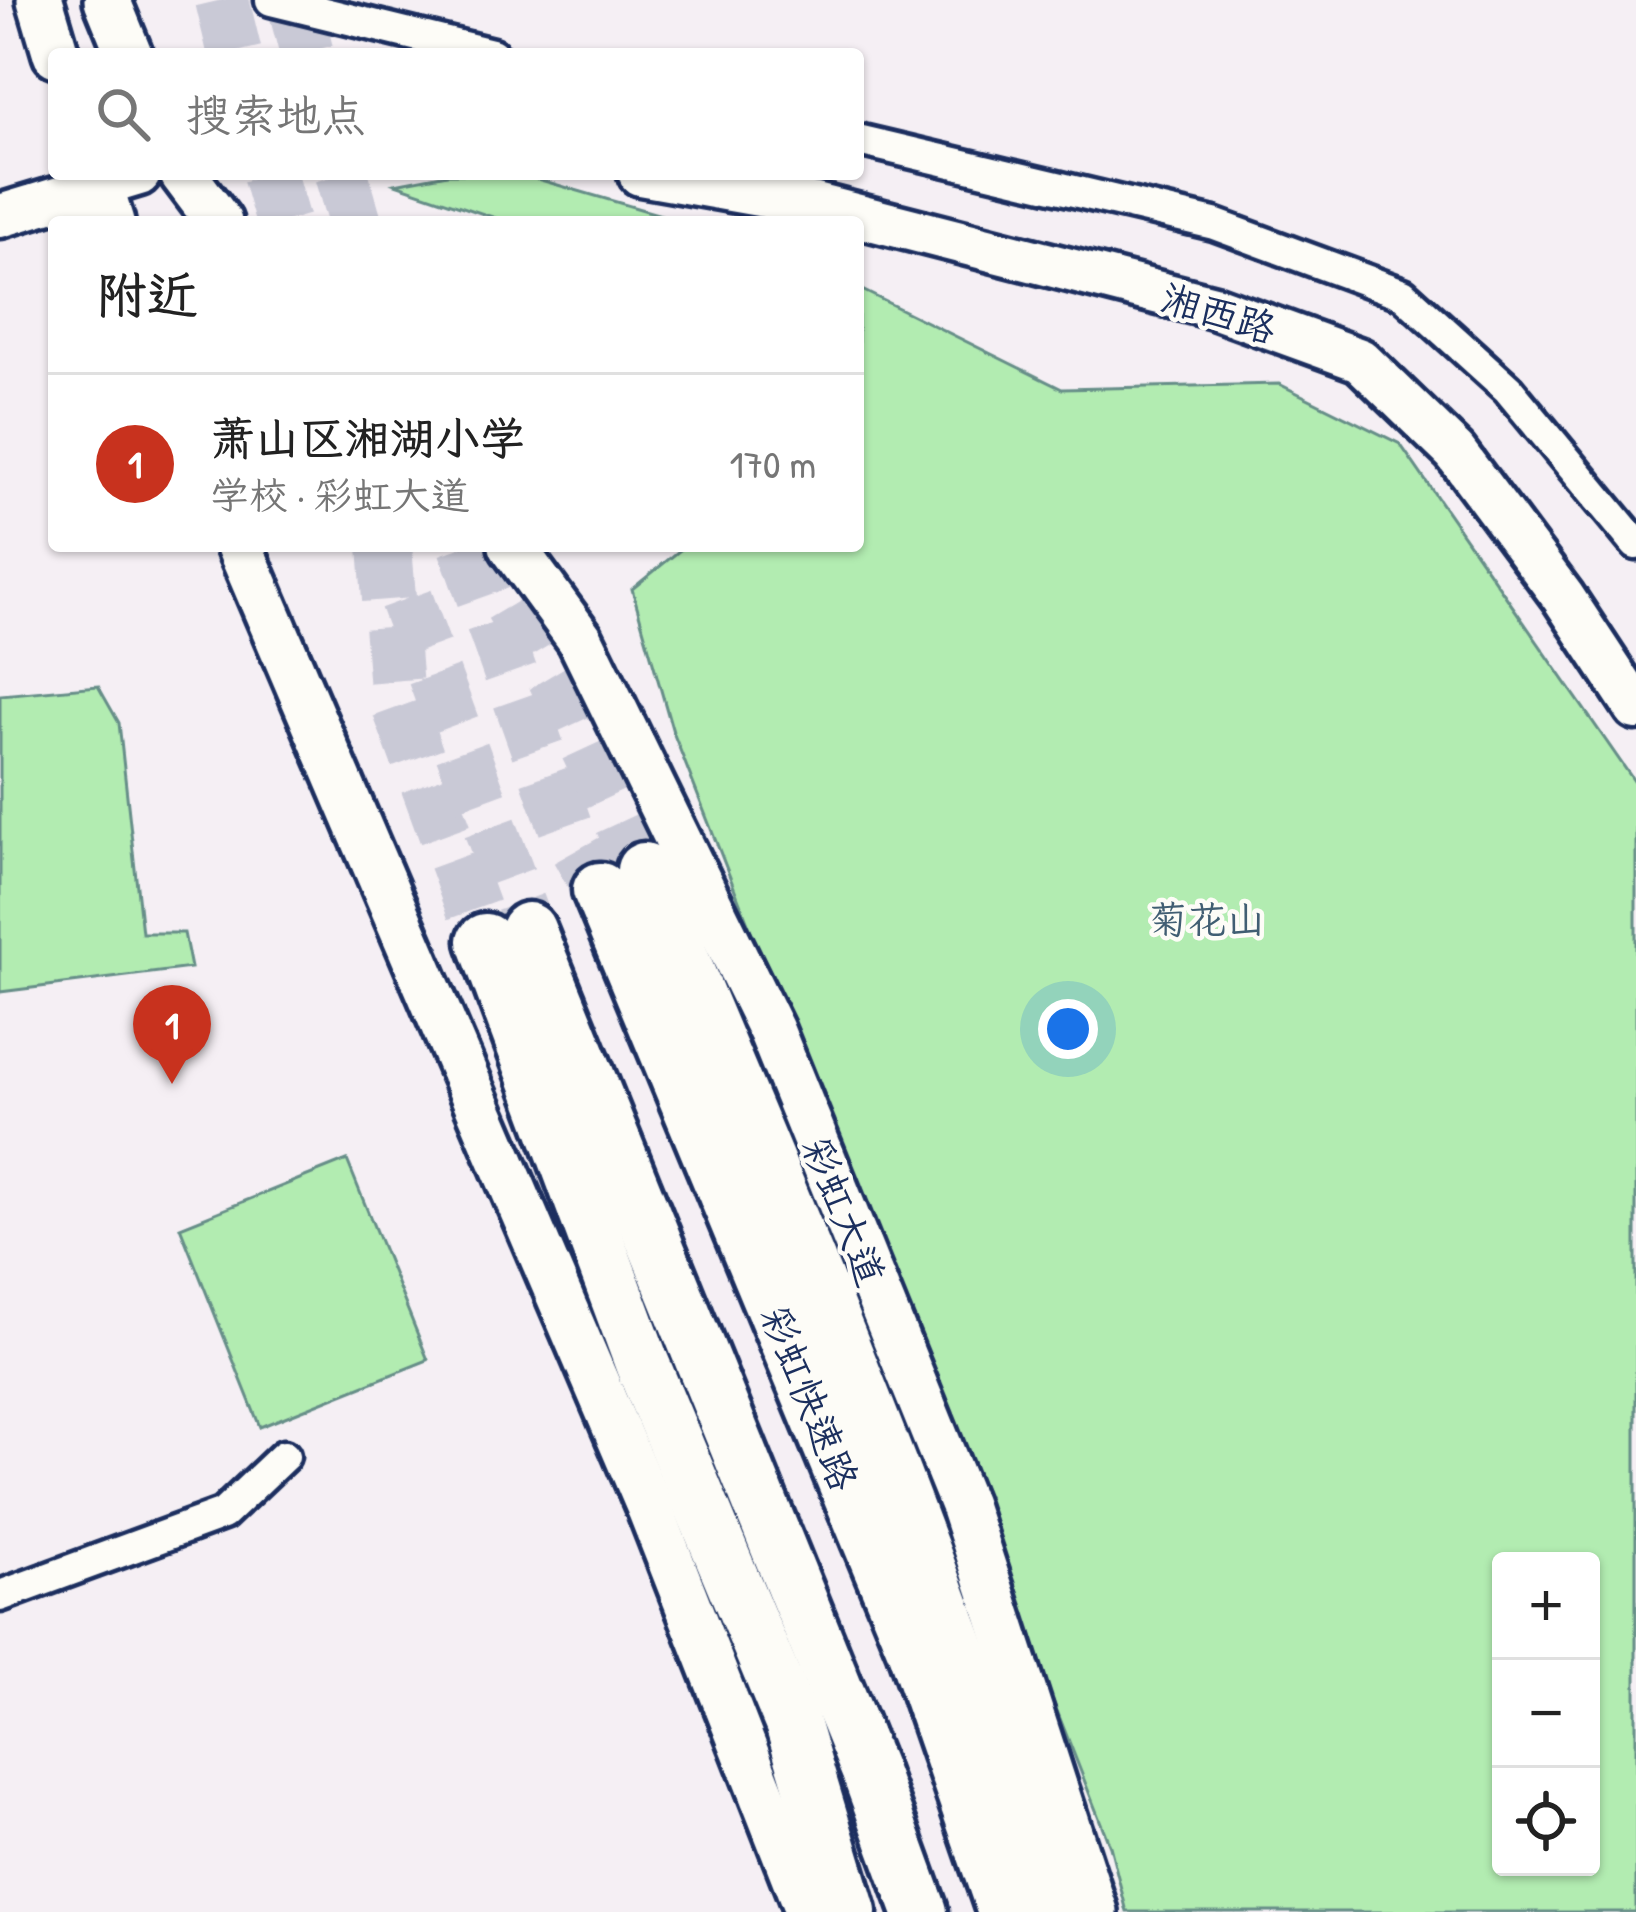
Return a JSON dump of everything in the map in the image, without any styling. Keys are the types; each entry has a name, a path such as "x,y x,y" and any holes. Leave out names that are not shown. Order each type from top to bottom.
{"highway":[{"name":"彩虹快速路","path":"1005,1912 914,1648 622,880 823,1292 986,1717 1047,1912"},
{"path":"849,1912 792,1723 642,1363 507,936 920,1912"}],"main road":[{"path":"40,0 54,48"},
{"path":"107,0 127,48"},
{"path":"188,180 215,216"},
{"path":"242,552 650,1510 808,1912"},
{"name":"彩虹大道","path":"516,552 580,639 771,1030 963,1504 1095,1912"}],"street":[{"path":"271,0 467,48"},
{"path":"864,141 1214,224 1402,294 1508,389 1636,544"},
{"name":"湘西路","path":"674,180 859,216"},
{"path":"0,216 111,189"},
{"name":"湘西路","path":"864,217 1214,307 1360,360 1455,452 1563,597 1636,708"},
{"path":"0,1596 223,1514 284,1456"}],"green space":[{"path":"541,180 664,216 489,216 395,184"},
{"name":"菊花山","path":"864,291 1062,389 1279,384 1400,444 1636,784 1636,1912 1127,1912 1110,1846 673,732 632,589 678,552 864,552"},
{"path":"98,686 119,723 142,933 184,933 191,968 0,992 0,695"},
{"path":"347,1160 428,1360 260,1427 180,1227"}],"tunnel":[{"path":"222,0 234,48"},
{"path":"293,0 305,48"},
{"path":"271,180 281,216"},
{"path":"343,180 353,216"},
{"path":"385,552 397,702 485,941"},
{"path":"467,552 567,831 600,890"},
{"path":"406,599 528,930"},
{"path":"511,605 554,677 644,870"}],"place":[{"name":"萧山区湘湖小学","path":"172,1084"}]}
